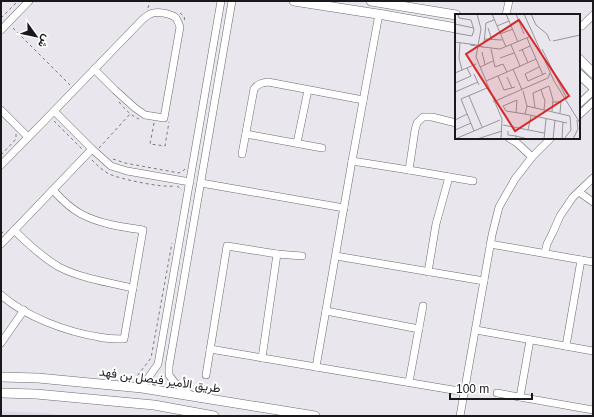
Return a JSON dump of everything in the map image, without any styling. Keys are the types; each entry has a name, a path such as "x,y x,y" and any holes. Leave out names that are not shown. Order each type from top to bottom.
{"main road":[{"path":"294,1 455,28"},
{"path":"371,1 455,15"},
{"path":"580,60 593,73"},
{"path":"580,75 593,87"},
{"name":"طريق الأمير فيصل بن فهد","path":"1,377 38,378 136,387 315,416"},
{"path":"1,393 36,394 154,406 214,416"}],"street":[{"path":"1,30 29,1"},
{"path":"136,387 146,381 158,364 221,1"},
{"path":"192,396 175,383 169,375 169,366 232,1"},
{"path":"506,14 509,1"},
{"path":"1,165 52,113 94,69 142,20 150,14 158,13 171,15 176,18 180,27 164,118 145,115 135,108 114,90 94,69"},
{"path":"316,367 379,14"},
{"path":"582,26 593,15"},
{"path":"242,154 254,89 261,83 268,82 363,100"},
{"path":"297,143 308,90"},
{"path":"580,103 593,91"},
{"path":"580,114 593,102"},
{"path":"1,110 28,137"},
{"path":"52,113 89,152 111,166 127,171 190,182"},
{"path":"409,170 417,123 423,118 432,117 455,123"},
{"path":"246,134 322,148"},
{"path":"511,139 517,143 532,158"},
{"path":"460,416 490,244 499,208 515,180 532,158 550,139"},
{"path":"1,244 89,152"},
{"path":"352,161 473,181"},
{"path":"428,272 436,224 449,177"},
{"path":"545,253 547,244 560,216 578,192 593,178"},
{"path":"201,183 344,208"},
{"path":"1,295 36,317 63,328 100,337 124,339 143,230 120,227 80,214 64,202 53,190"},
{"path":"578,192 593,202"},
{"path":"14,230 45,258 60,267 76,274 133,288"},
{"path":"490,244 593,262"},
{"path":"206,375 228,246 277,254 302,256"},
{"path":"262,358 277,254"},
{"path":"336,256 484,281"},
{"path":"566,346 581,260"},
{"path":"170,294 172,305 169,325 171,330 175,329"},
{"path":"409,382 424,306"},
{"path":"1,343 24,310"},
{"path":"326,311 419,328"},
{"path":"476,330 593,351"},
{"path":"520,397 530,340"},
{"path":"210,349 465,392"},
{"path":"497,393 593,410"}],"path":[{"path":"1,18 18,1"},
{"path":"150,1 148,9 152,8"},
{"path":"177,12 184,16 184,28"},
{"path":"12,27 71,85"},
{"path":"116,99 136,118 143,120"},
{"path":"52,113 89,152"},
{"path":"103,151 99,147 131,114"},
{"path":"152,123 154,123 150,144 165,146 170,116"},
{"path":"1,155 16,140 16,133"},
{"path":"159,145 160,141"},
{"path":"111,158 125,163 179,173 186,168"},
{"path":"176,186 182,191"}],"shaded area":[{"path":"1,411 44,413 69,416 1,416"}]}
